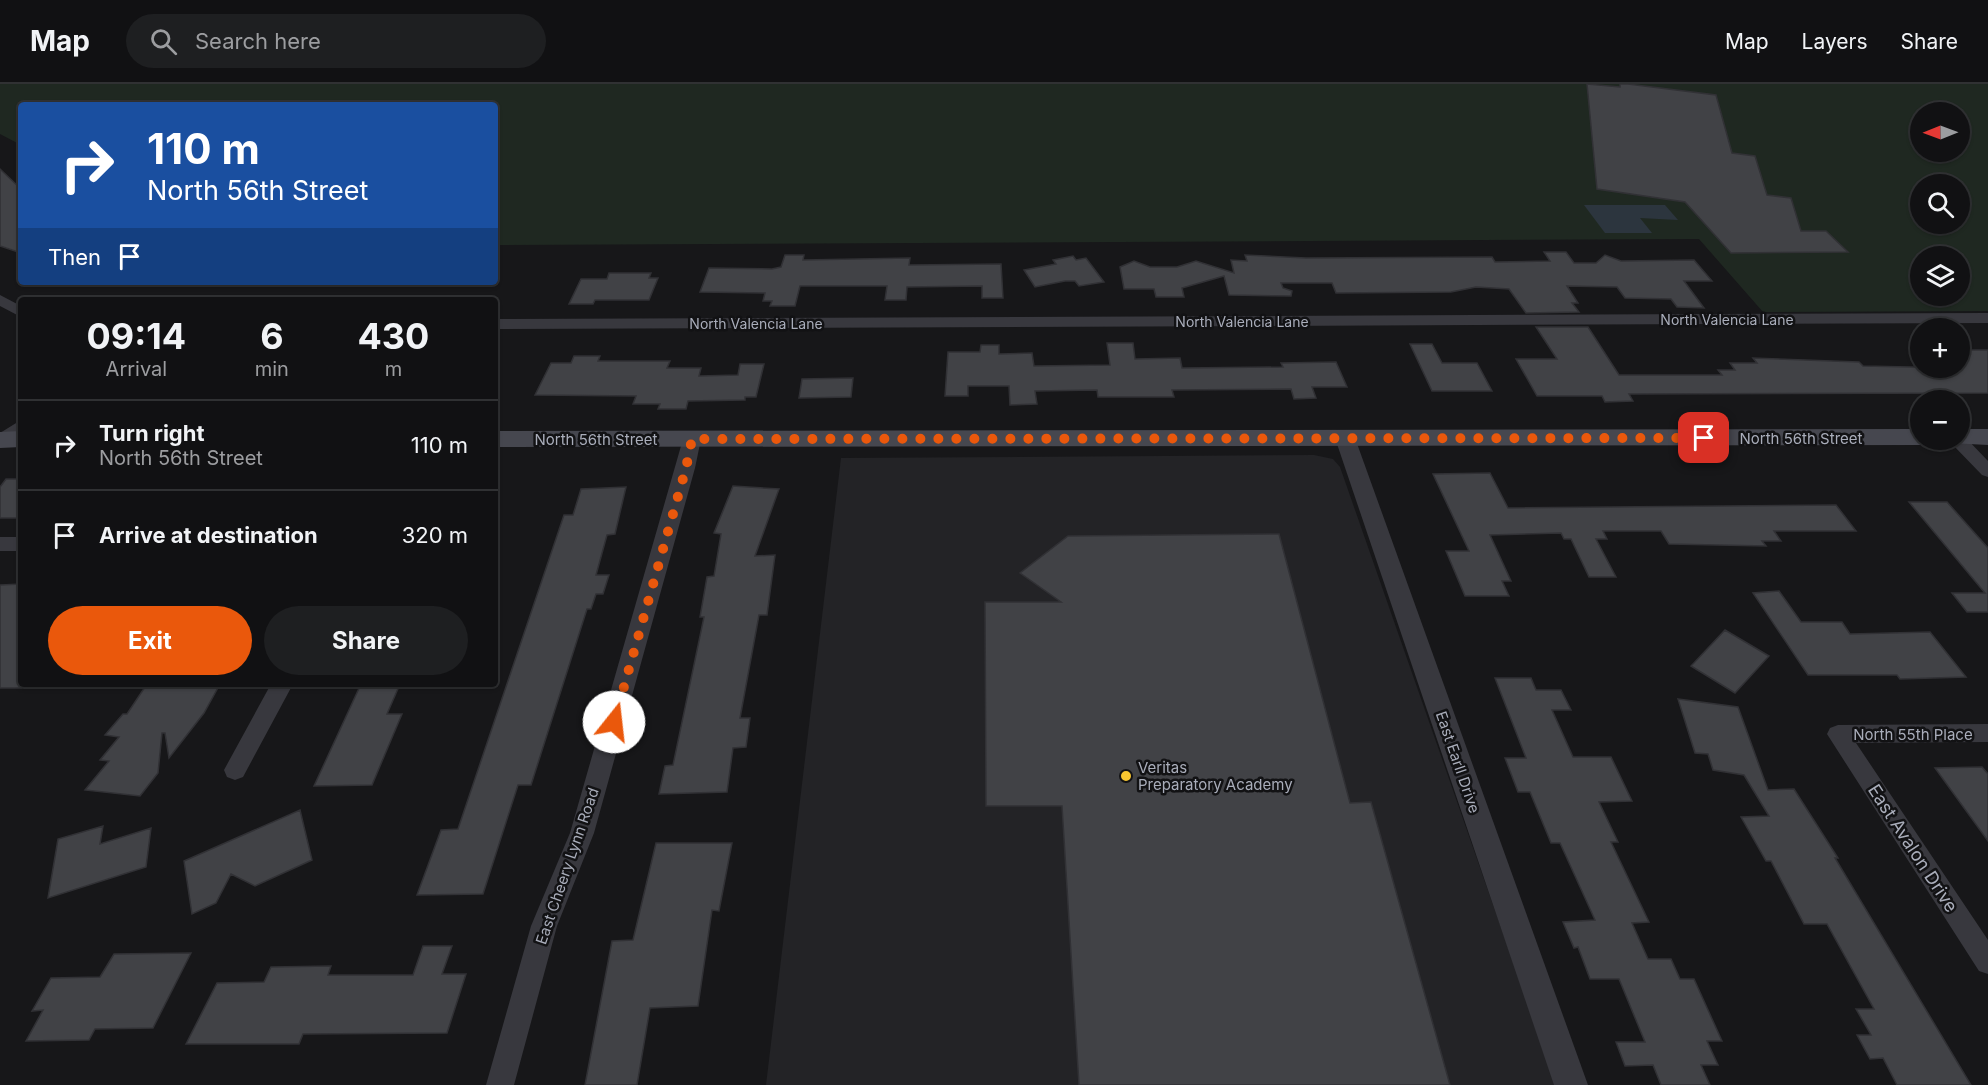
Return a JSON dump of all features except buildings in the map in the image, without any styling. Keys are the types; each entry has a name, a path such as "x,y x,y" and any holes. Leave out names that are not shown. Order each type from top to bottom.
{"main road":[{"path":"1970,438 1988,437"},
{"name":"North 56th Street","path":"498,439 1910,438"}],"street":[{"path":"0,300 18,311"},
{"name":"North Valencia Lane","path":"498,324 1988,318"},
{"name":"East Earll Drive","path":"1345,438 1571,1085"},
{"name":"East Cheery Lynn Road","path":"500,1085 544,927 582,832 686,468 692,439"},
{"path":"1970,450 1988,471"},
{"path":"0,544 18,544"},
{"path":"235,770 280,687"},
{"name":"North 55th Place","path":"1838,734 1988,733"},
{"name":"East Avalon Drive","path":"1838,734 1988,962"}],"shaded area":[{"path":"0,84 1988,84 1988,311 1763,312 1699,239 498,245 498,102 18,102 18,143 0,134"},
{"path":"1584,205 1665,205 1678,220 1640,218 1652,233 1605,233"},
{"name":"Veritas Preparatory Academy","path":"1314,455 1333,459 1340,467 1556,1085 766,1085 841,458"}],"place":[{"name":"Veritas Preparatory Academy","path":"1126,776"}],"route":[{"path":"614,722 686,468 692,439 1704,438"}]}
